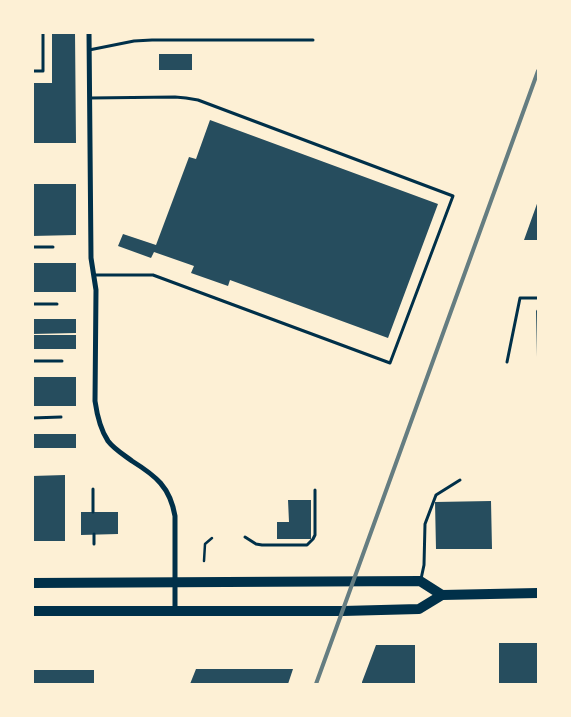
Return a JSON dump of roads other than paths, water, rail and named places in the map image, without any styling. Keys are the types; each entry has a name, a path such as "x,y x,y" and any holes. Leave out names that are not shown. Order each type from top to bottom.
{"main road":[{"path":"32,582 420,581 442,595"},
{"path":"32,611 419,609 442,595 538,593"}],"street":[{"path":"89,32 91,258 96,290 95,401 103,433 109,442 127,458 148,471 158,480 166,488 172,503 175,516 175,611"}],"lane":[{"path":"32,71 43,71 43,32"},
{"path":"89,50 134,41 313,40"},
{"path":"89,98 175,97 198,100 454,196 390,363 153,275 94,275"},
{"path":"32,248 53,248"},
{"path":"507,362 520,298 538,298"},
{"path":"32,304 57,304"},
{"path":"32,361 62,361"},
{"path":"32,418 61,417"},
{"path":"420,581 424,565 425,524 436,495 460,480"},
{"path":"93,489 93,512"},
{"path":"245,537 256,544 262,545 307,545 314,539 315,490"},
{"path":"94,534 94,544"}],"railway":[{"path":"316,684 538,71"}]}
